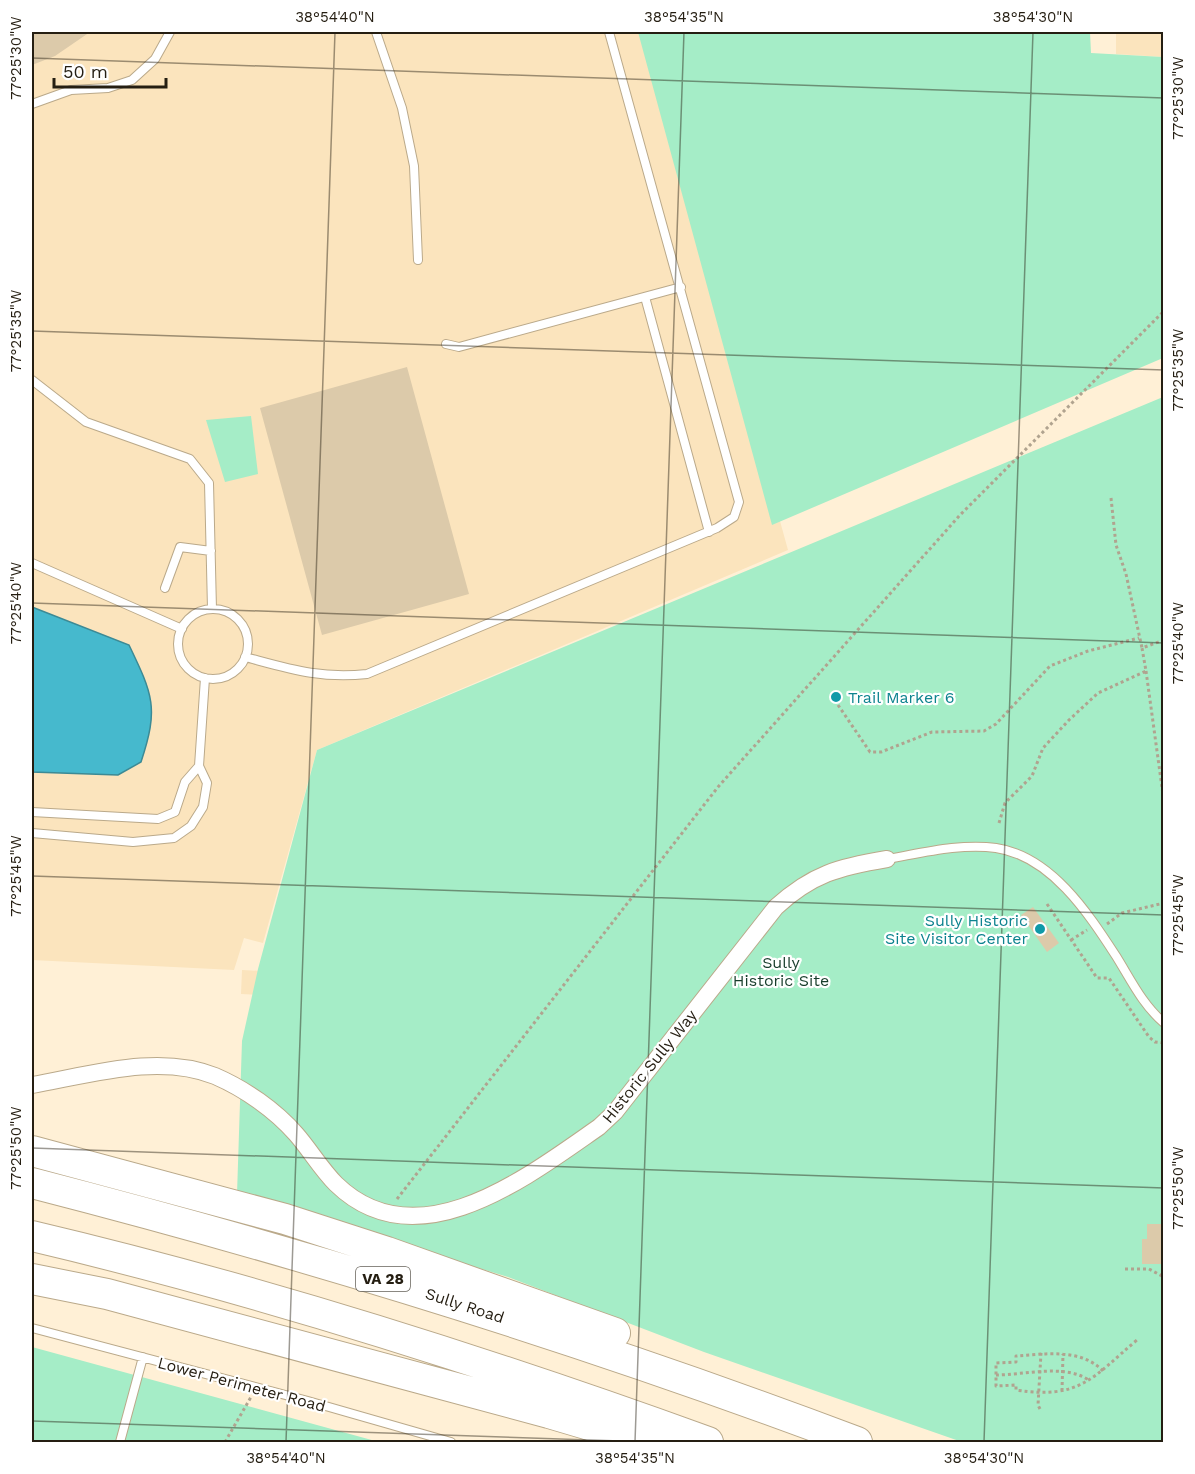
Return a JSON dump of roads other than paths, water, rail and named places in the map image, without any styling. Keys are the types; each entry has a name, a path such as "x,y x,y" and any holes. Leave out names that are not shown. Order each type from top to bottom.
{"highway":[{"path":"32,1151 243,1206 397,1255 614,1332 728,1395"},
{"name":"Sully Road","path":"32,1183 360,1272 561,1336 857,1443"},
{"path":"32,1236 362,1326 600,1404 708,1443"},
{"path":"32,1270 107,1294 604,1428 647,1443"},
{"path":"32,1279 107,1294"}],"street":[{"name":"Historic Sully Way","path":"32,1085 144,1068 173,1068 215,1076 246,1093 279,1118 349,1194 364,1204 386,1213 434,1216 485,1199 599,1127 615,1112 776,907 798,887 825,872 887,859"}],"lane":[{"path":"32,104 70,90 108,88 132,80 155,59 170,32"},
{"path":"376,32 402,108 414,166 418,260"},
{"path":"245,657 315,675 336,677 367,674 709,532 734,517 739,502 609,32"},
{"path":"446,344 459,347 681,288"},
{"path":"645,297 709,532"},
{"path":"32,380 86,422 190,459 209,483 212,609"},
{"path":"165,588 180,547 211,551"},
{"path":"32,563 182,629"},
{"path":"212,609 223,610 242,624 248,646 245,657 233,672 215,679 205,678 188,668 182,659 179,639 182,629 194,615 212,609"},
{"path":"32,833 133,842 174,838 192,826 203,807 207,783 199,766 205,678"},
{"path":"32,812 158,819 175,812 186,782 199,766"},
{"path":"887,859 955,848 997,848 1024,857 1057,879 1116,956 1149,1010 1164,1023"},
{"name":"Lower Perimeter Road","path":"32,1328 451,1443"},
{"path":"120,1443 143,1357"}],"water":[{"path":"32,607 129,645 144,677 151,702 150,728 141,762 118,775 32,772"}],"place":[{"name":"Trail Marker 6","path":"836,697"},
{"name":"Sully Historic Site Visitor Center","path":"1040,929"}],"park label":[{"name":"Sully Historic Site","path":"781,971"}]}
